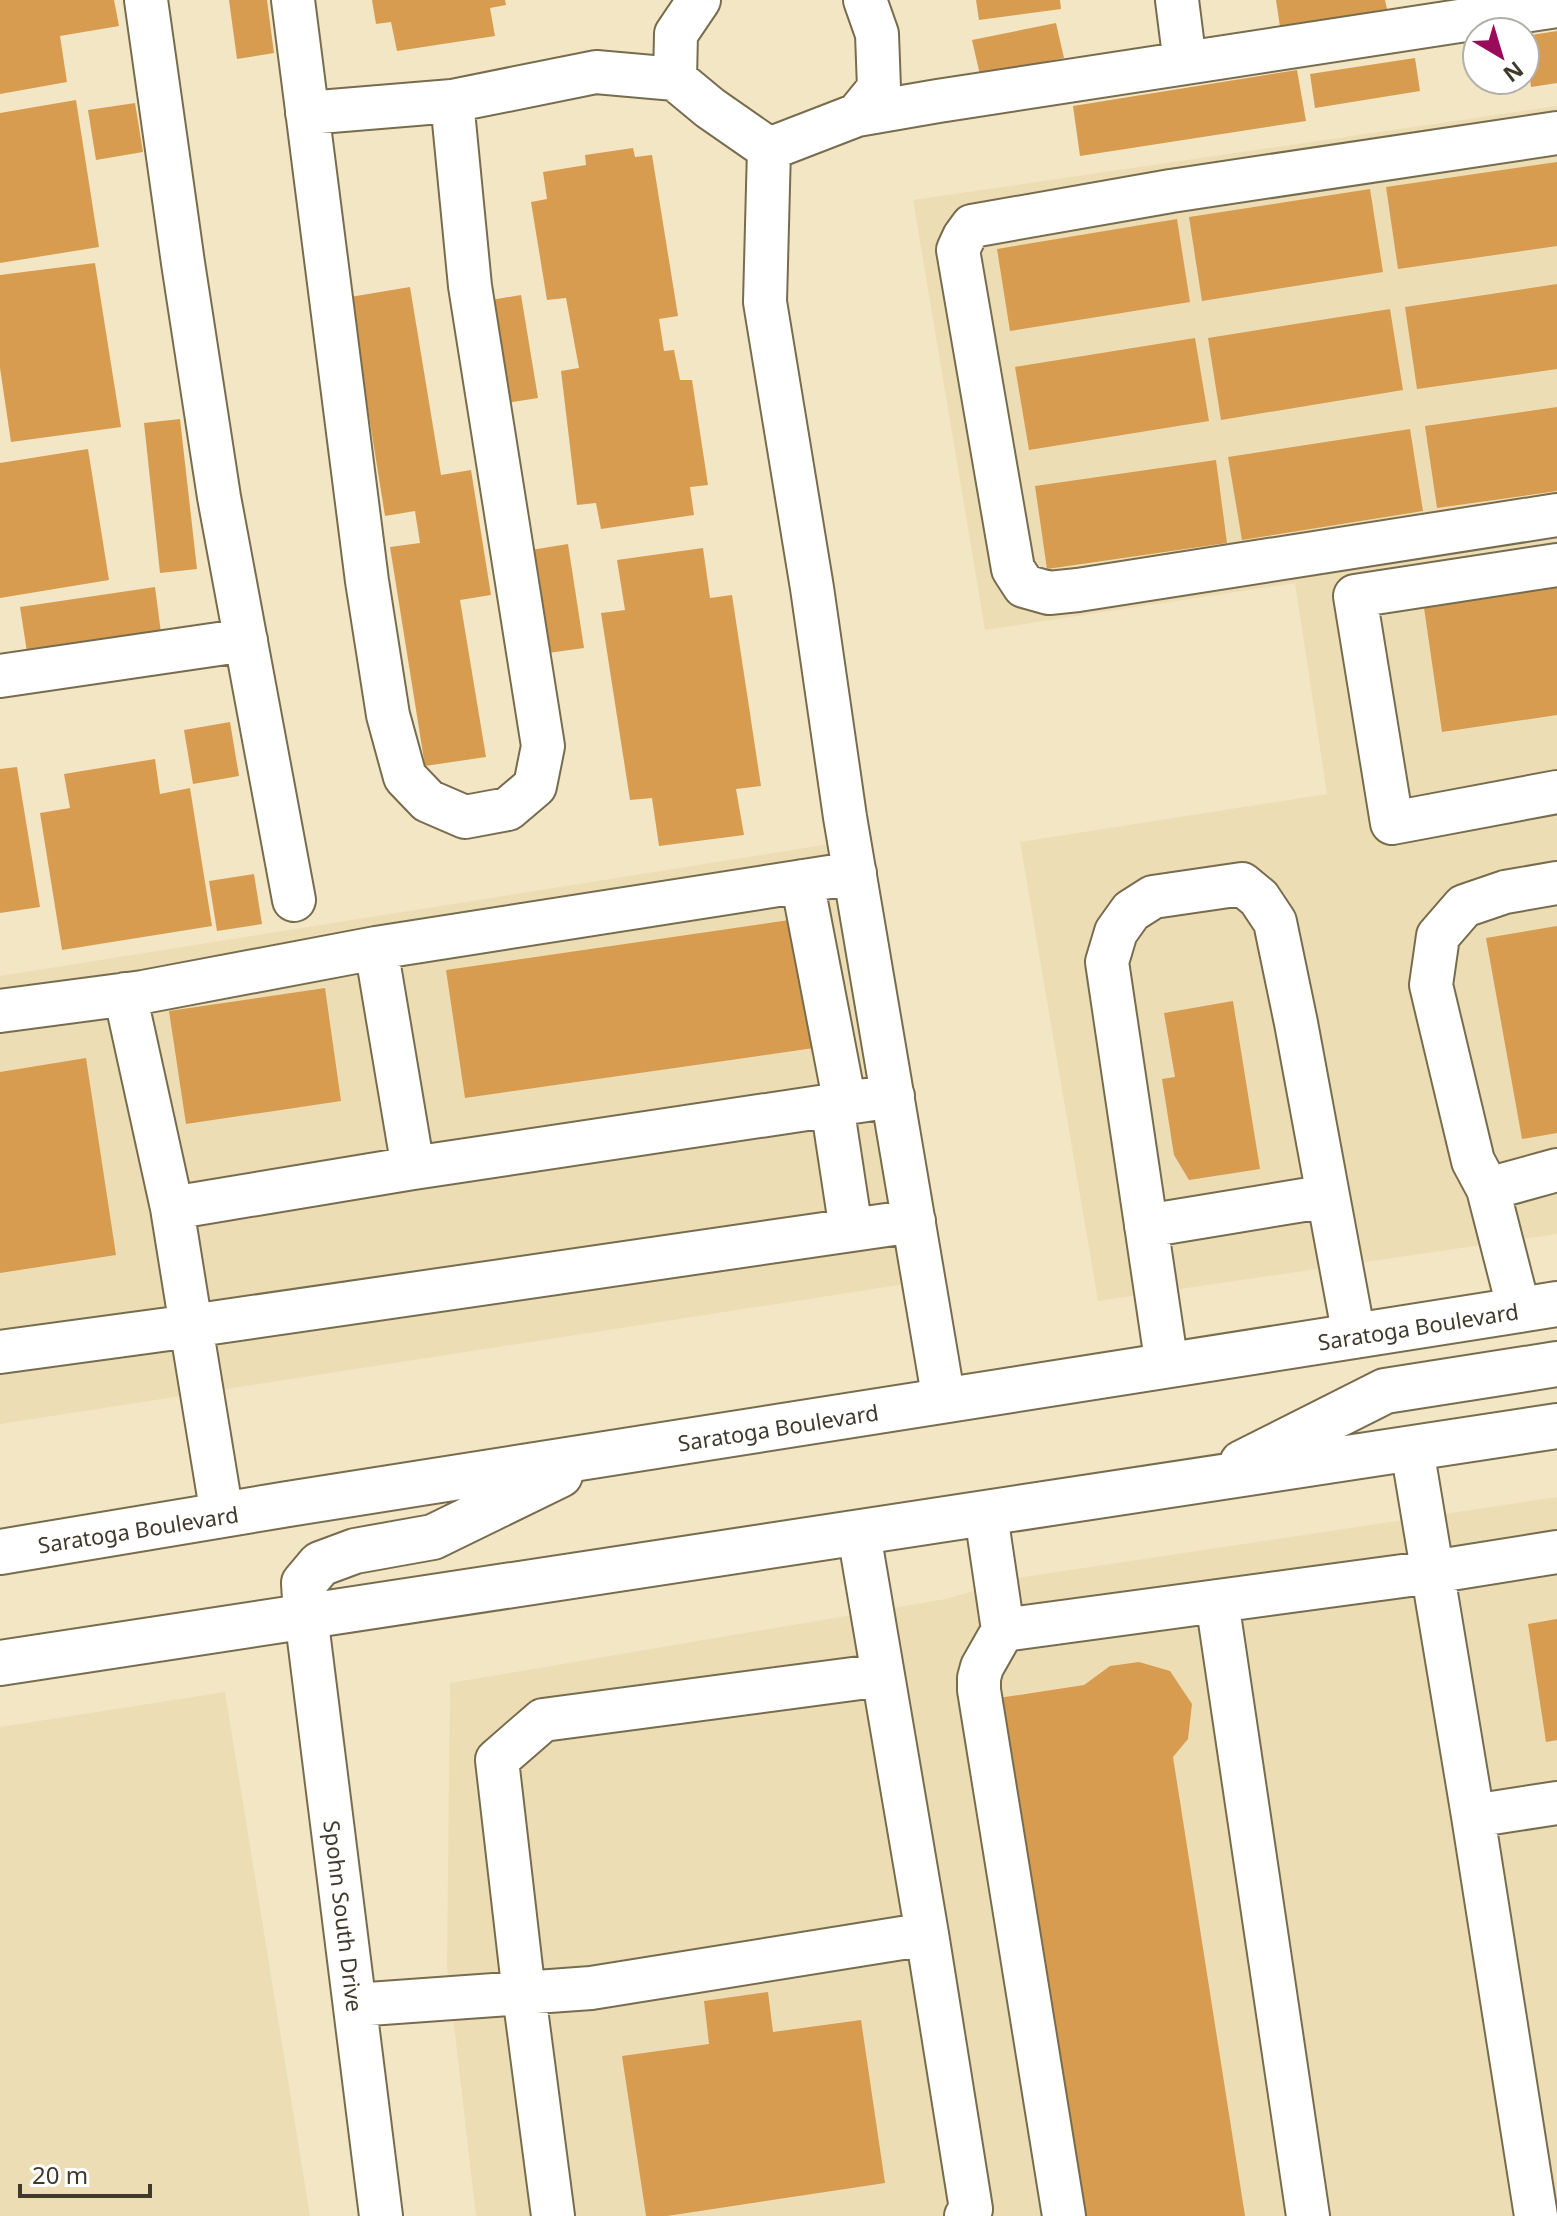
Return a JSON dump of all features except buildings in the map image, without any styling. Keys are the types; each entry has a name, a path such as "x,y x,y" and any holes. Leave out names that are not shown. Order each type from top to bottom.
{"main road":[{"name":"Saratoga Boulevard","path":"0,1552 1538,1307"},
{"path":"1204,1483 1385,1391 1557,1364"},
{"path":"0,1663 1204,1483 1557,1426"},
{"path":"306,1615 304,1583 320,1564 355,1551 433,1537 602,1454"}],"street":[{"path":"146,0 219,497 294,900"},
{"path":"293,0 367,581 388,715 405,777 428,801 465,817 508,809 535,786 543,746 470,286 452,101"},
{"path":"675,79 676,34 699,0"},
{"path":"857,115 879,88 877,34 865,0"},
{"path":"1177,0 1185,63"},
{"path":"769,149 857,115 1185,63 1488,8 1557,6"},
{"path":"307,113 452,101 596,72 675,79 769,149"},
{"path":"1557,133 1171,191 972,226 958,250 1013,569 1024,586 1049,593 1064,592 1557,515"},
{"path":"769,149 765,302 855,873 944,1401"},
{"path":"1557,565 1355,596 1392,823 1557,792"},
{"path":"0,676 246,640"},
{"path":"0,1011 125,994 376,948 855,873"},
{"path":"802,881 838,1104 851,1230"},
{"path":"1538,1307 1473,1161 1431,985 1438,936 1464,906 1505,892 1557,883"},
{"path":"1167,1366 1107,962 1116,932 1131,911 1153,897 1242,884 1259,898 1275,922 1354,1336"},
{"path":"376,948 413,1168"},
{"path":"125,994 172,1208 222,1515"},
{"path":"172,1208 413,1168 893,1096"},
{"path":"1488,1189 1557,1170"},
{"path":"1146,1226 1328,1196"},
{"path":"0,1352 914,1221"},
{"path":"1412,1449 1536,2216"},
{"path":"986,1515 1003,1630 982,1667 979,1690 1064,2216"},
{"path":"859,1534 971,2209 966,2216"},
{"path":"1003,1630 1557,1552"},
{"path":"1217,1601 1308,2216"},
{"name":"Spohn South Drive","path":"306,1615 381,2216"},
{"path":"553,2216 497,1760 543,1720 883,1675"},
{"path":"1473,1816 1557,1803"},
{"path":"355,2005 591,1988 927,1934"}],"shaded area":[{"path":"1557,106 1557,1234 1098,1301 1020,842 1327,794 1295,583 985,630 913,200"},
{"path":"868,838 944,1278 0,1424 0,976"},
{"path":"1557,1497 1557,2216 476,2216 447,1965 450,1683 946,1599 1017,1578"},
{"path":"225,1692 310,2216 0,2216 0,1727"}]}
